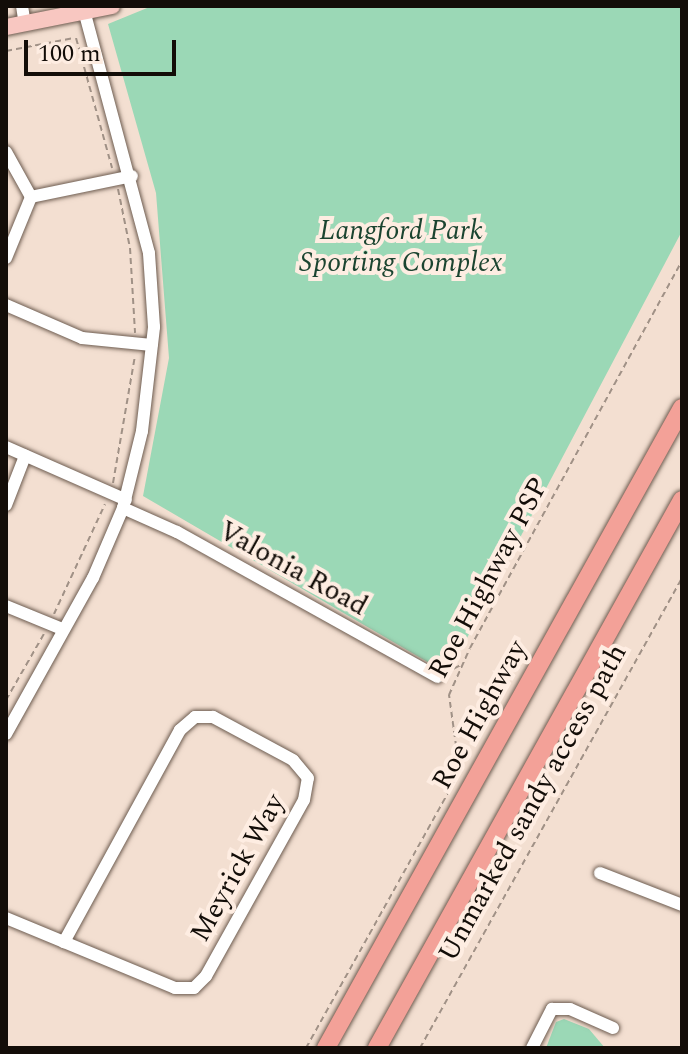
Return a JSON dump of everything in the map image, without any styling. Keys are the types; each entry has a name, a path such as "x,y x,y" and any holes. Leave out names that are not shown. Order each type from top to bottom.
{"highway":[{"name":"Roe Highway","path":"326,1048 682,408"},
{"path":"377,1048 682,500"}],"main road":[{"path":"6,27 85,14 112,6"}],"street":[{"path":"22,6 25,25"},
{"path":"6,734 93,578 124,504 142,431 152,345 149,253 132,176 85,14"},
{"path":"6,152 31,197"},
{"path":"6,258 31,197 43,190 116,182 132,176"},
{"path":"6,305 82,338 152,345"},
{"name":"Valonia Road","path":"6,447 109,495 437,677"},
{"path":"6,505 25,456"},
{"path":"6,606 62,629"},
{"name":"Meyrick Way","path":"6,918 175,988 194,988 206,976 304,800 308,778 293,760 213,717 195,717 180,730 64,942"},
{"path":"600,873 682,905"},
{"path":"532,1048 552,1009 570,1009 613,1028"}],"path":[{"path":"6,51 83,36"},
{"path":"6,700 49,624 109,495 124,437 135,344 130,248 116,182 76,38"},
{"name":"Roe Highway PSP","path":"306,1048 456,779 449,695 462,665 682,260"},
{"name":"Unmarked sandy access path","path":"420,1048 682,578"},
{"path":"437,677 462,665"}],"green space":[{"name":"Langford Park Sporting Complex","path":"152,6 682,6 682,231 448,674 143,496 169,358 156,193 108,24"},
{"path":"564,1019 589,1029 605,1048 546,1048 556,1022"}]}
